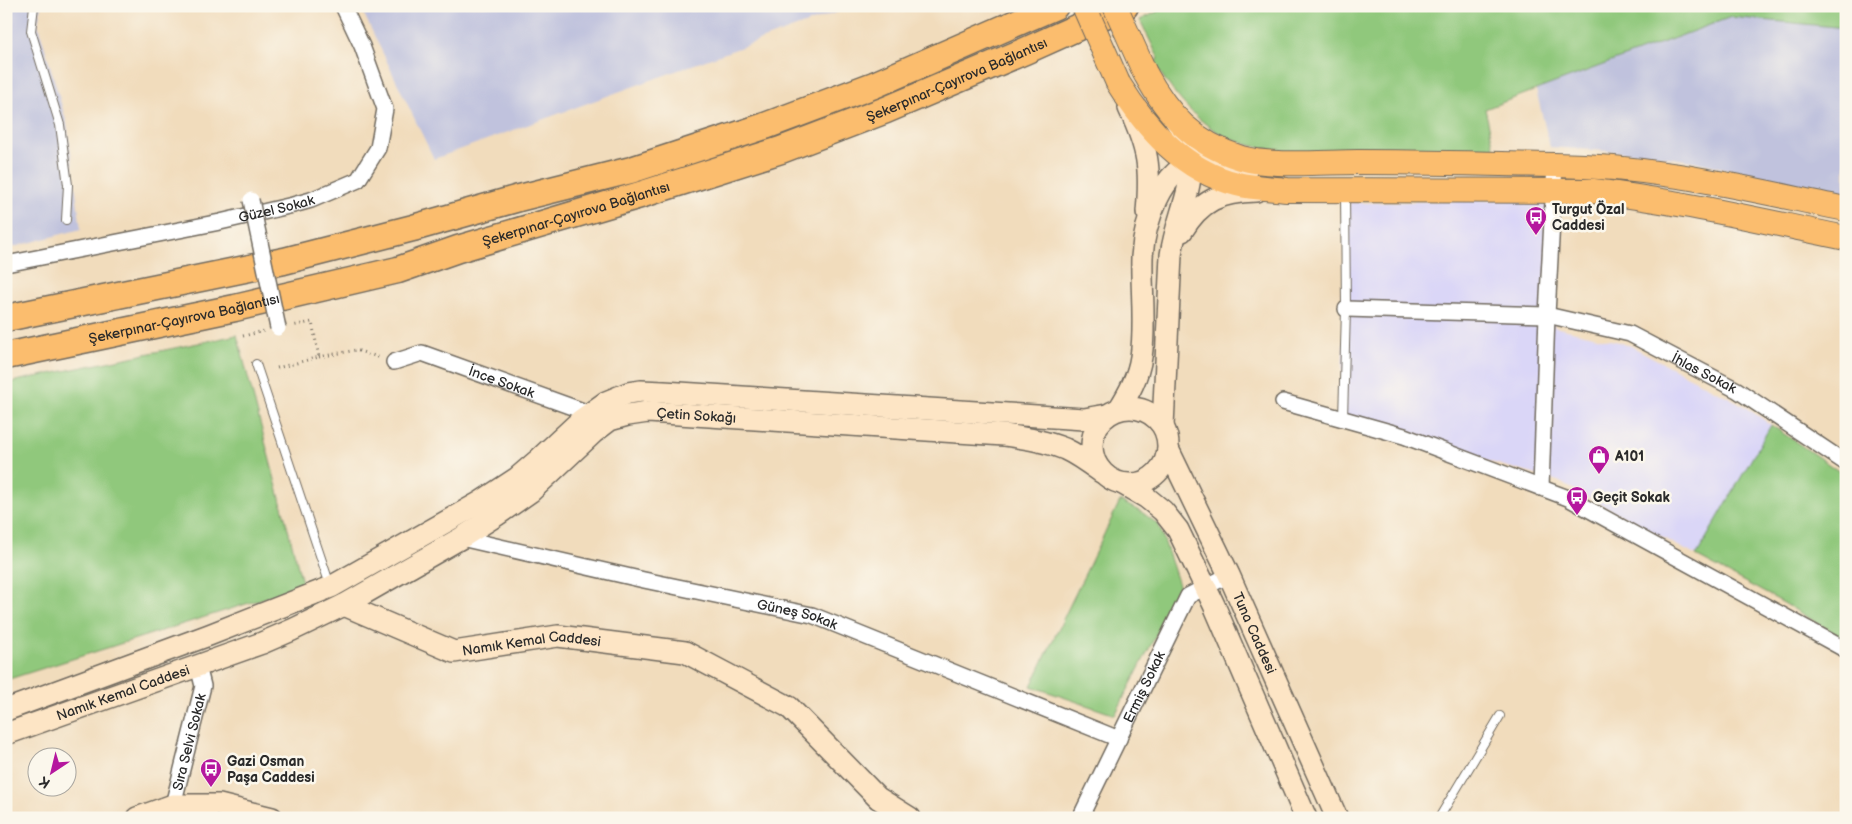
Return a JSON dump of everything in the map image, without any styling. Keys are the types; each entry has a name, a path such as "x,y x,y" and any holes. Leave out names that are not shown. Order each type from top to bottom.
{"highway":[{"name":"Şekerpınar-Çayırova Bağlantısı","path":"6,318 284,262 630,170 765,126 874,85 1055,6"},
{"name":"Şekerpınar-Çayırova Bağlantısı","path":"7,356 235,308 398,270 640,195 781,150 886,110 1025,51 1124,6"}],"main road":[{"path":"1084,6 1118,83 1131,105 1149,128 1176,154 1219,178 1237,184 1287,190 1593,191 1635,196 1715,210 1846,238"},
{"path":"1115,6 1145,73 1171,114 1186,128 1205,141 1242,158 1311,163 1604,166 1676,174 1846,209"}],"street":[{"name":"Güzel Sokak","path":"6,264 220,222 311,200 358,180 378,148 385,109 362,46 343,6"},
{"path":"600,417 617,397 641,390 1084,419 1113,412 1131,408 1144,410 1155,417 1163,426 1168,438 1169,451 1165,463 1158,473 1148,481 1124,484 1112,480 1094,462 1092,449 1093,436 1098,424 1113,412 1129,393 1137,376 1141,357 1142,256 1149,192 1148,164 1141,134 1118,83"},
{"path":"1163,426 1173,242 1190,188 1191,163 1186,138 1171,114"},
{"path":"1144,242 1154,206 1161,190 1180,168 1191,163 1207,160 1240,168 1264,170 1311,163"},
{"path":"1541,488 1555,164"},
{"path":"1171,272 1180,234 1199,209 1210,200 1225,194 1287,190"},
{"path":"250,200 278,328"},
{"name":"İhlas Sokak","path":"1346,309 1547,315 1630,334 1737,390 1846,463"},
{"name":"İnce Sokak","path":"394,362 422,353 600,417"},
{"path":"1283,402 1404,436 1568,498 1846,650"},
{"name":"Çetin Sokağı","path":"344,605 460,538 530,492 593,433 600,417 648,412 1004,435 1035,440 1065,449 1102,472"},
{"name":"Namık Kemal Caddesi","path":"6,710 209,635 331,587 479,503 517,478 581,420 600,417"},
{"name":"Tuna Caddesi","path":"1169,451 1229,575 1337,818"},
{"name":"Tuna Caddesi","path":"1124,484 1147,498 1163,512 1178,530 1206,587 1306,818"},
{"name":"Güneş Sokak","path":"460,538 812,615 1119,739"},
{"name":"Ermiş Sokak","path":"1080,818 1188,596 1229,575"},
{"name":"Namık Kemal Caddesi","path":"6,734 198,666 292,630 344,605 454,652 558,636 685,652 789,707 878,798 887,811 910,818"},
{"name":"Sıra Selvi Sokak","path":"170,812 203,686 198,666"},
{"path":"137,818 219,805 272,818"}],"lane":[{"path":"34,6 31,31 60,125 68,185 66,220"},
{"path":"1343,419 1346,309 1346,190"},
{"path":"256,364 331,587"},
{"path":"1439,818 1500,716"}],"path":[{"path":"312,322 319,357"},
{"path":"278,368 356,350 394,362"}],"shaded area":[{"path":"6,6 41,6 38,24 67,124 81,229 6,249"},
{"path":"360,6 854,6 434,159"},
{"path":"1731,17 1846,28 1845,197 1698,162 1648,154 1550,147 1536,90"},
{"path":"1545,199 1554,246 1554,327 1627,344 1739,403 1846,476 1846,640 1782,602 1558,481 1340,419 1350,202"}],"green space":[{"path":"1169,6 1846,6 1846,28 1731,17 1485,109 1494,148 1389,152 1297,152 1259,147 1223,135 1207,125 1184,104 1153,62 1159,59 1140,20"},
{"path":"237,335 303,586 6,680 6,383"},
{"path":"1771,425 1846,476 1846,640 1782,602 1696,556"},
{"path":"1120,501 1143,513 1159,525 1180,588 1115,715 1031,686"}],"place":[{"name":"Turgut Özal Caddesi","path":"1536,236"},
{"name":"A101","path":"1599,475"},
{"name":"Geçit Sokak","path":"1577,516"},
{"name":"Gazi Osman Paşa Caddesi","path":"211,788"}]}
